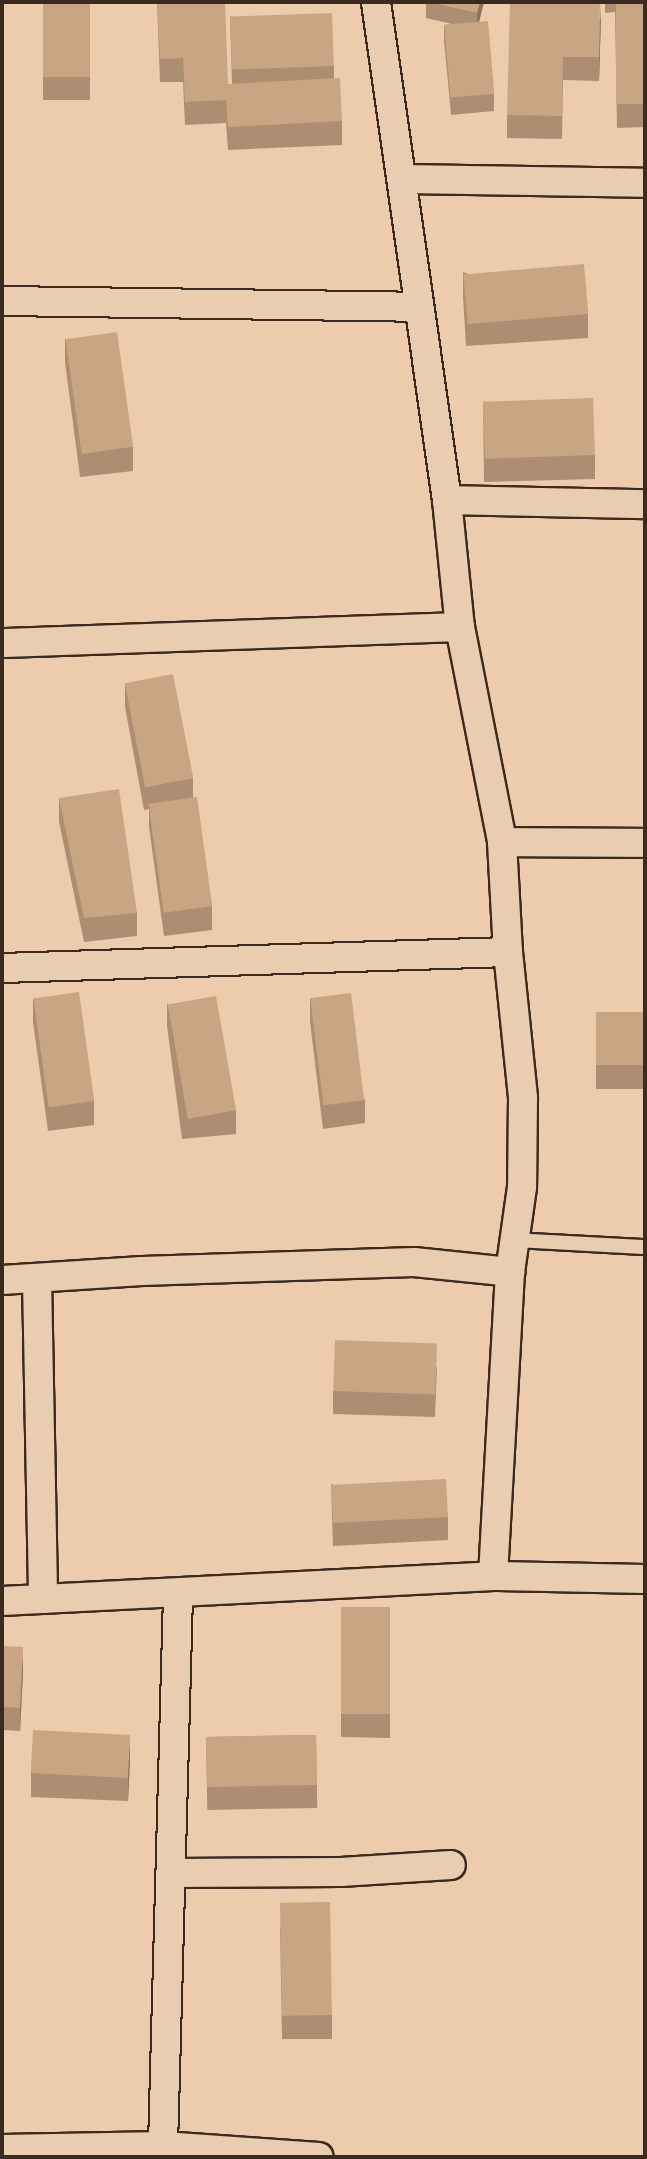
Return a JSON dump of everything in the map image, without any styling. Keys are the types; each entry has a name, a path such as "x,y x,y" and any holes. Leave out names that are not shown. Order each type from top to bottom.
{"street":[{"path":"376,2 447,500 460,627 502,842 508,952 523,1098 522,1187 510,1272 493,1576"},
{"path":"402,179 645,183"},
{"path":"2,301 419,307"},
{"path":"447,500 645,504"},
{"path":"2,643 460,627"},
{"path":"502,842 645,843"},
{"path":"2,968 508,952"},
{"path":"2,1280 142,1271 414,1262 510,1272"},
{"path":"37,1279 43,1599"},
{"path":"2,1601 493,1576 645,1579"},
{"path":"163,2146 173,1873 178,1594"},
{"path":"173,1873 341,1871 451,1865"},
{"path":"3,2152 163,2146 319,2157"}],"lane":[{"path":"514,1240 645,1247"}],"building":[{"path":"43,2 90,2 90,77 43,77"},
{"path":"157,2 225,2 228,84 340,78 342,121 228,127 226,100 185,102 183,58 160,59"},
{"path":"429,2 480,2 477,13"},
{"path":"510,2 600,2 599,57 563,57 562,116 507,115"},
{"path":"616,2 645,2 645,104 616,104"},
{"path":"332,13 334,66 232,70 230,17"},
{"path":"488,21 494,94 451,98 444,25"},
{"path":"584,264 588,314 468,324 463,275"},
{"path":"117,332 133,447 82,454 66,339"},
{"path":"593,398 595,455 485,459 483,402"},
{"path":"173,674 193,778 145,787 125,683"},
{"path":"119,789 137,913 84,918 59,798"},
{"path":"197,797 212,906 164,913 148,804"},
{"path":"79,992 94,1101 49,1107 33,998"},
{"path":"351,993 364,1100 323,1105 310,998"},
{"path":"216,996 236,1110 188,1119 168,1005"},
{"path":"596,1012 645,1012 645,1065 596,1065"},
{"path":"335,1340 437,1344 435,1395 333,1391"},
{"path":"446,1479 448,1517 333,1523 331,1485"},
{"path":"341,1607 390,1607 390,1714 341,1714"},
{"path":"2,1646 23,1647 20,1708 2,1707"},
{"path":"33,1730 130,1735 128,1778 31,1773"},
{"path":"316,1735 317,1785 207,1787 206,1737"},
{"path":"330,1902 332,2015 282,2016 280,1903"}]}
